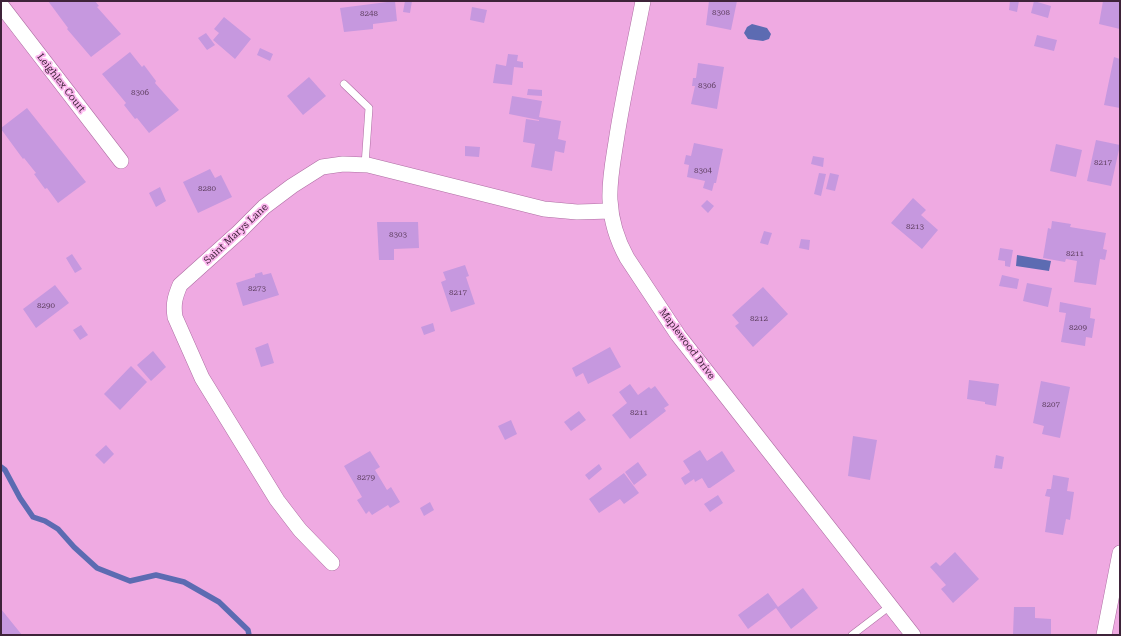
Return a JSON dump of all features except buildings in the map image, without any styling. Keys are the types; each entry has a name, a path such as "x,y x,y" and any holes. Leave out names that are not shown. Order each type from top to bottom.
{"street":[{"name":"Maplewood Drive","path":"643,1 610,180 611,211 614,227 622,250 678,335 913,635"},
{"name":"Leighlex Court","path":"1,5 121,161"},
{"name":"Saint Marys Lane","path":"332,563 300,530 276,500 202,378 175,317 175,297 180,285 264,207 292,186 322,167 343,164 365,165 544,208 577,212 611,211"},
{"path":"1104,635 1120,553"}],"lane":[{"path":"344,84 369,108 365,165"},
{"path":"852,635 890,606"}],"water":[{"path":"752,24 767,28 771,34 769,39 763,41 748,39 744,33 747,27"},
{"path":"1017,255 1051,261 1049,271 1016,266"}],"waterway":[{"path":"1,467 5,470 20,498 33,517 45,521 58,529 74,547 97,568 130,581 156,575 184,582 219,602 248,630 249,635"}]}
